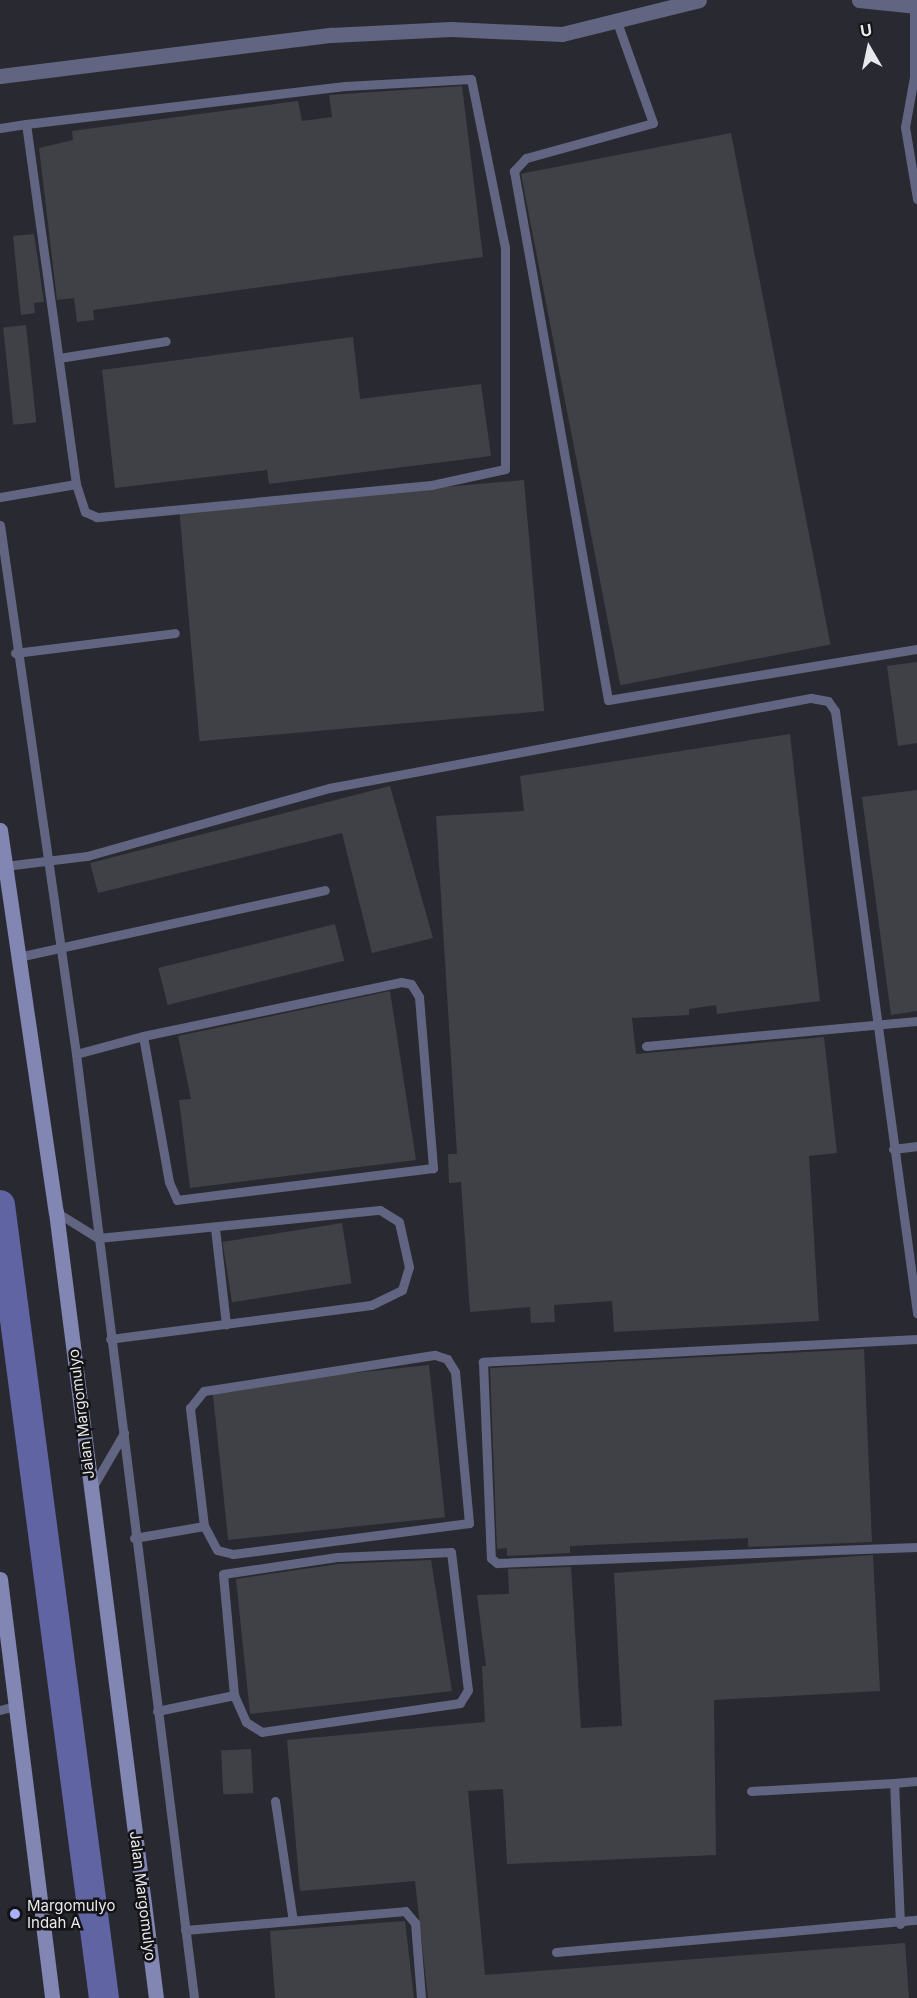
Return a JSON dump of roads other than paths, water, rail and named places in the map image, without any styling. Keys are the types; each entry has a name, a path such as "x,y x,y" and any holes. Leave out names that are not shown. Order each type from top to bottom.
{"main road":[{"name":"Jalan Margomulyo","path":"0,830 56,1212 156,1998"},
{"path":"0,1579 52,1998"}],"street":[{"path":"0,76 331,35 452,29 562,34 699,0"},
{"path":"859,0 916,6"}],"lane":[{"path":"916,6 914,77 905,127 917,199"},
{"path":"617,22 653,123 526,158 514,171 608,700 917,649"},
{"path":"0,128 26,124 466,76 476,88 501,215 509,396 508,465 499,474 97,517 80,505 26,124"},
{"path":"59,358 166,341"},
{"path":"0,497 76,484"},
{"path":"0,525 15,653 45,864 61,950 76,1054 110,1339 124,1433 134,1538 194,1998"},
{"path":"15,653 175,633"},
{"path":"5,866 45,864 329,788 811,698 828,701 835,711 892,1149 917,1313"},
{"path":"18,957 61,950 325,890"},
{"path":"76,1054 143,1036 400,982 411,984 420,997 433,1168 177,1200 166,1172 143,1036"},
{"path":"646,1046 917,1021"},
{"path":"892,1149 917,1146"},
{"path":"56,1212 98,1238 380,1210 399,1222 410,1267 402,1290 371,1305 110,1339"},
{"path":"215,1228 226,1324"},
{"path":"917,1339 483,1362 491,1558 497,1563 917,1547"},
{"path":"435,1355 447,1359 455,1372 469,1523 233,1554 216,1550 204,1526 190,1408 204,1391 435,1355"},
{"path":"90,1492 124,1433"},
{"path":"134,1538 204,1526"},
{"path":"451,1552 468,1690 460,1703 262,1732 246,1722 234,1695 223,1574 337,1557 451,1552"},
{"path":"157,1711 234,1695"},
{"path":"0,1710 15,1706"},
{"path":"751,1791 917,1781"},
{"path":"894,1783 900,1924"},
{"path":"275,1801 293,1921"},
{"path":"185,1930 410,1913 421,1998"},
{"path":"556,1952 900,1924 917,1920"}],"waterway":[{"path":"0,1205 104,1998"}],"place":[{"name":"Margomulyo Indah A","path":"15,1914"}]}
